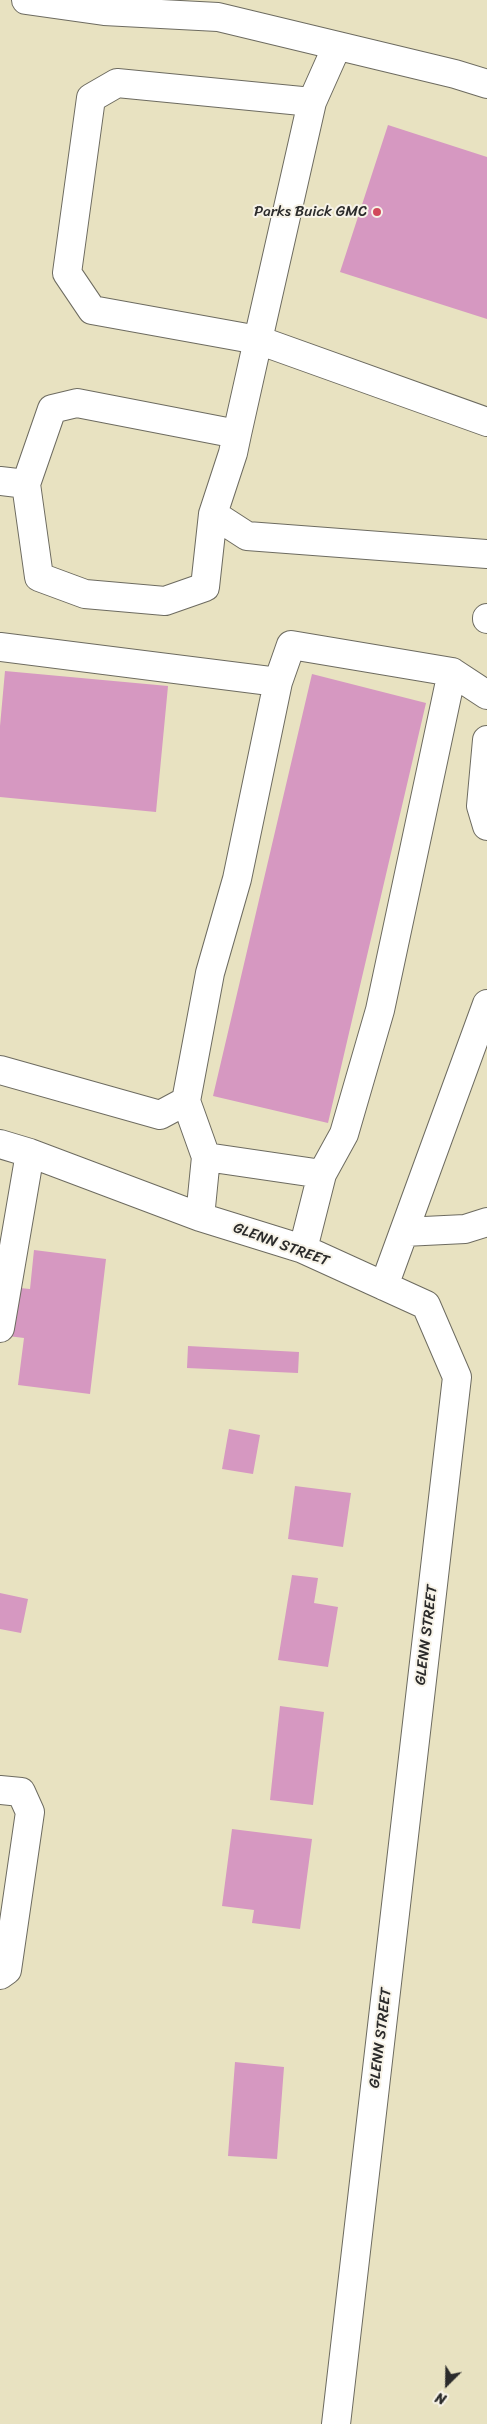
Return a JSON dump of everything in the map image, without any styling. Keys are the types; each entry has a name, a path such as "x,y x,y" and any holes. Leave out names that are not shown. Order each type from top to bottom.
{"street":[{"path":"26,0 104,10 218,17 487,84"},
{"path":"237,434 77,403 52,409 13,483 39,577 85,594 165,601 205,587 213,514 237,434 312,102 337,46"},
{"path":"312,102 117,83 91,98 66,273 92,310 258,340 487,422"},
{"path":"213,514 247,536 487,554"},
{"path":"200,1216 206,1157 186,1101 210,973 237,879 278,682 291,645 452,672 487,695"},
{"path":"0,646 278,682"},
{"path":"303,1249 322,1174 344,1134 380,1010 452,672"},
{"path":"487,740 481,806 487,826"},
{"path":"384,1286 487,1004"},
{"path":"0,1070 160,1115 186,1101"},
{"name":"GLENN STREET","path":"0,1144 30,1153 200,1216 303,1249 426,1305 457,1377 336,2424"},
{"path":"0,1328 30,1153"},
{"path":"206,1157 322,1174"},
{"path":"404,1232 465,1230 487,1222"},
{"path":"0,1975 7,1970 30,1812 11,1791"}],"building":[{"path":"388,125 487,157 487,319 340,272"},
{"path":"5,671 168,686 156,812 0,797 0,726"},
{"path":"312,674 426,703 328,1123 213,1096"},
{"path":"34,1250 106,1259 90,1394 18,1385 24,1338 0,1335 0,1286 30,1289"},
{"path":"188,1346 299,1352 298,1373 187,1368"},
{"path":"229,1429 260,1435 253,1474 222,1469"},
{"path":"295,1486 351,1493 343,1547 288,1539"},
{"path":"292,1575 318,1578 314,1603 338,1607 328,1667 278,1660"},
{"path":"0,1593 28,1599 21,1633 0,1629"},
{"path":"280,1706 324,1712 313,1805 270,1800"},
{"path":"232,1829 312,1839 300,1929 252,1923 254,1910 222,1906"},
{"path":"235,2062 284,2067 277,2159 228,2156"}],"place":[{"name":"Parks Buick GMC","path":"377,212"}]}
